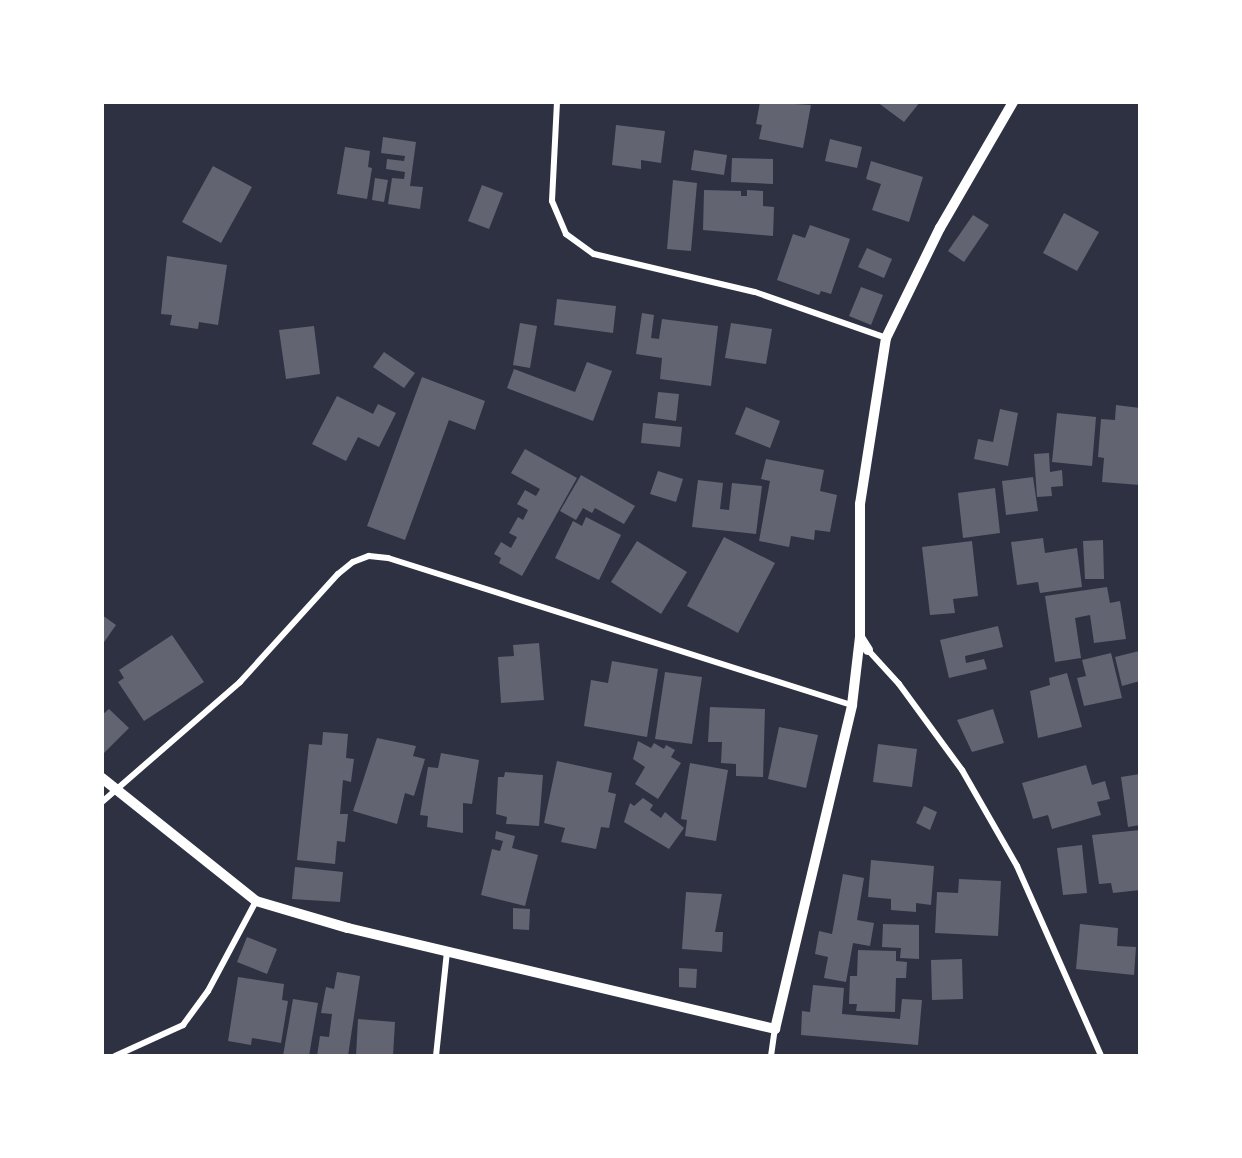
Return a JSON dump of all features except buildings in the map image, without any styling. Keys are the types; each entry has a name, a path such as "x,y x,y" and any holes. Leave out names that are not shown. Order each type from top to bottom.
{"street":[{"path":"557,102 552,201 566,234 594,254 755,292 886,338"},
{"path":"771,1056 775,1029 852,705 860,637 860,504 886,338 940,228 1013,102"},
{"path":"102,802 240,682 324,587 353,562 369,556 388,558 852,705"},
{"path":"860,637 868,650 899,684 962,770 1017,866 1101,1056"},
{"path":"102,778 255,901 447,951 775,1029"},
{"path":"115,1056 183,1025 208,991 255,901"},
{"path":"436,1056 447,951"}]}
